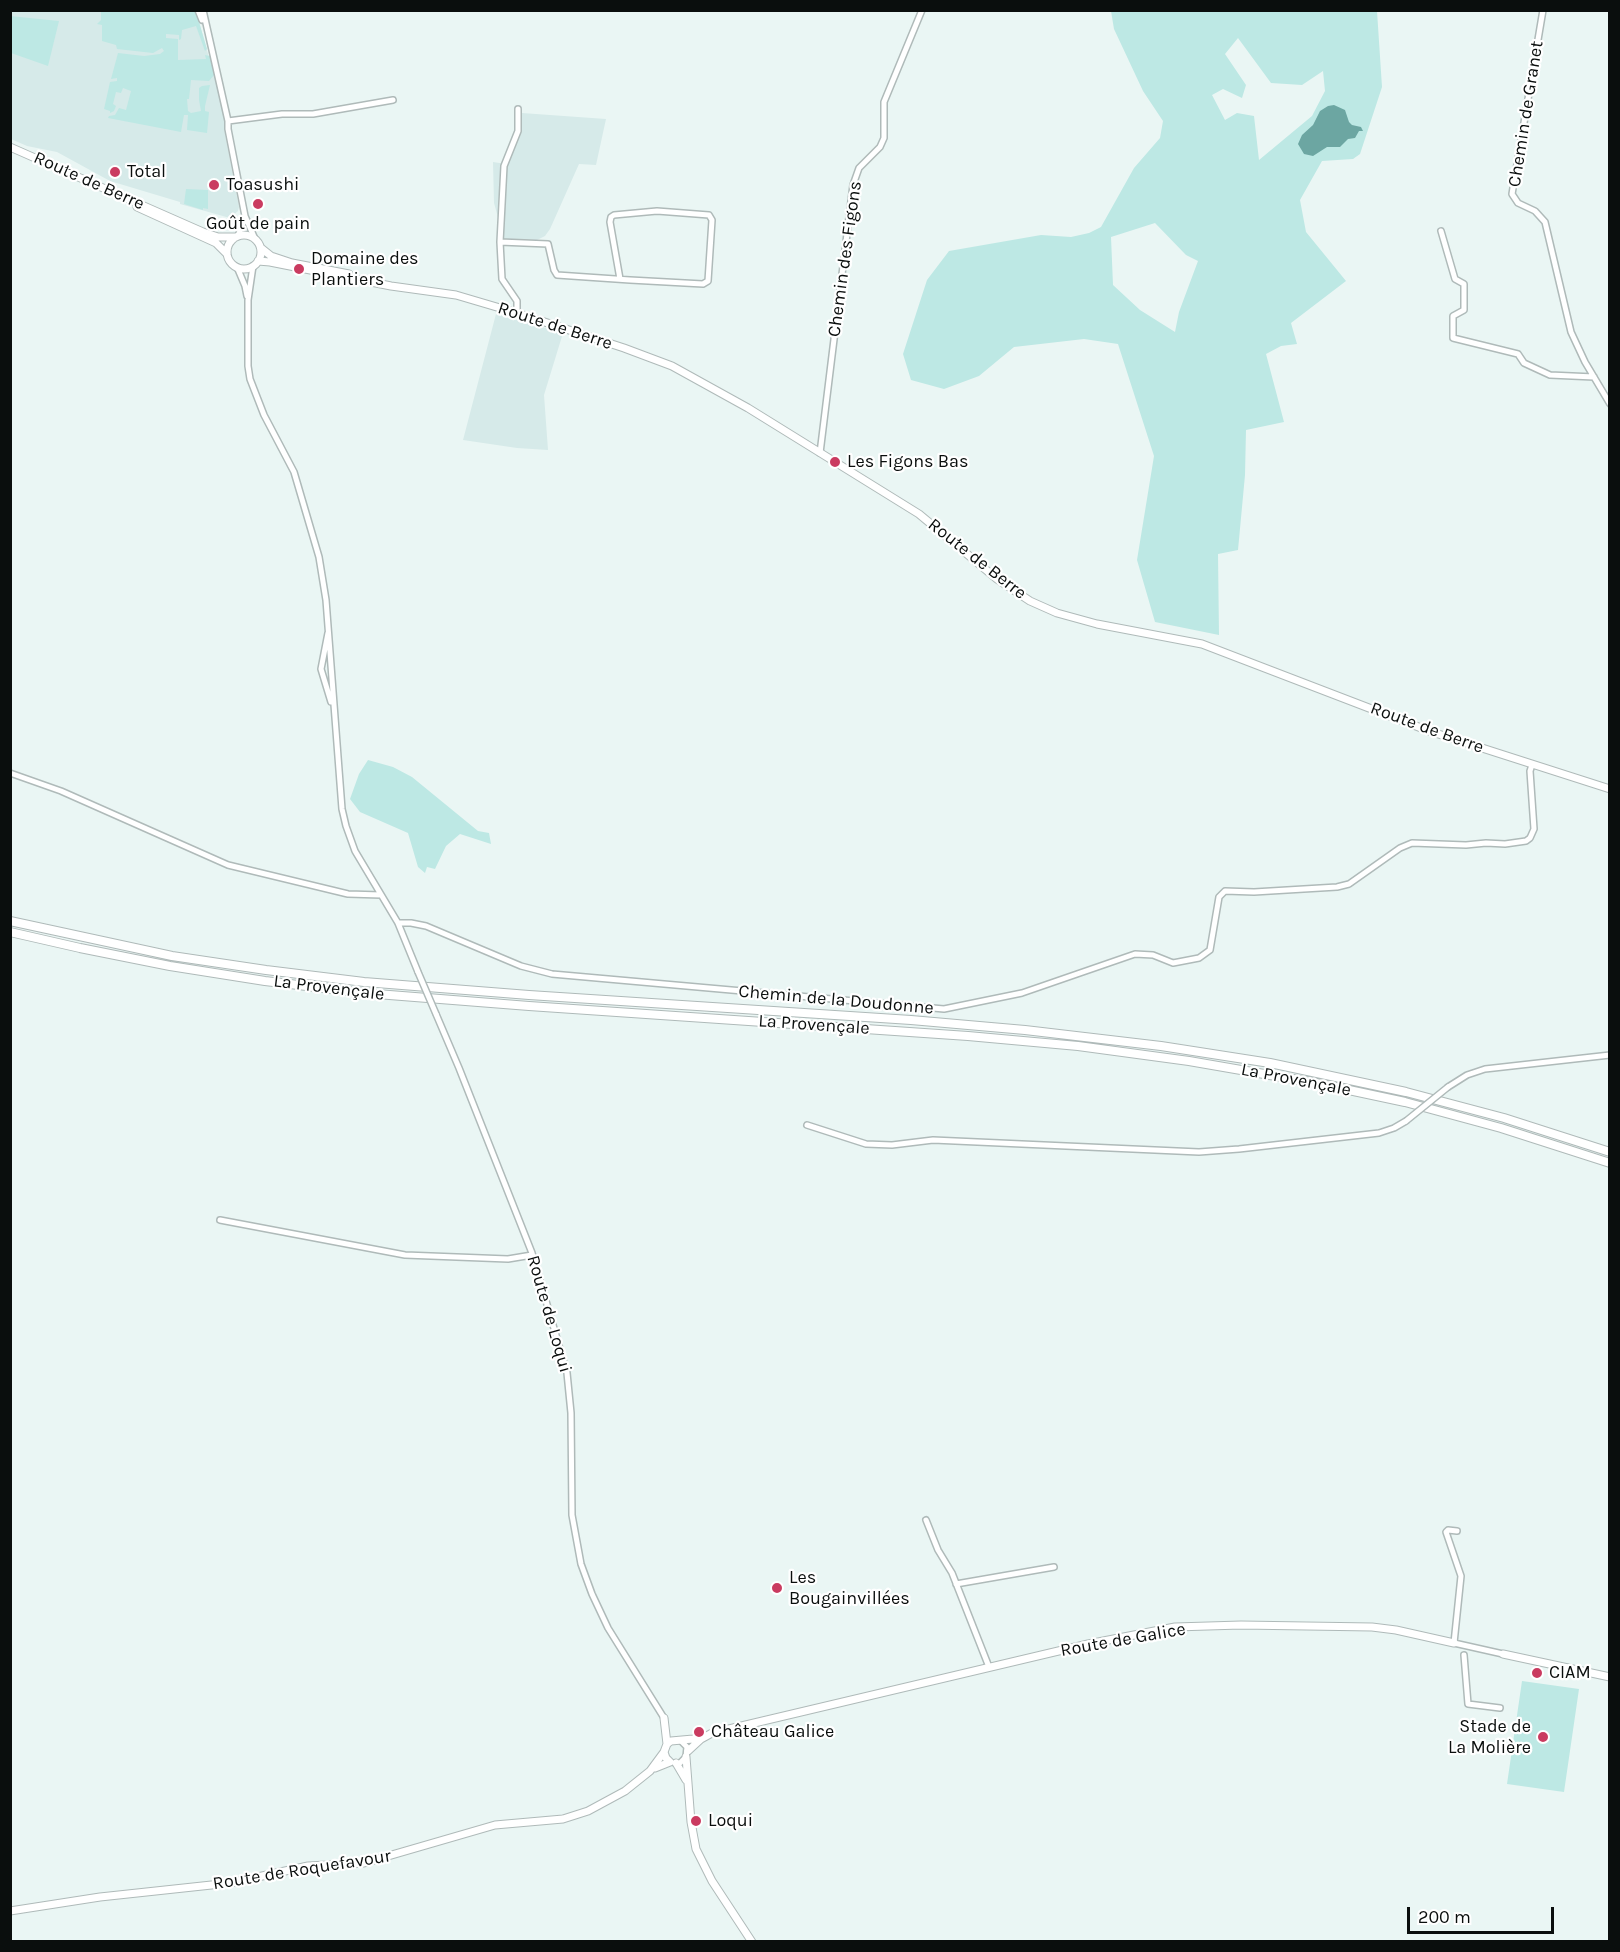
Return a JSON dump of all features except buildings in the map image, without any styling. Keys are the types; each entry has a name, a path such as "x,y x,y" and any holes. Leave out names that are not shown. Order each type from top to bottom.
{"highway":[{"name":"La Provençale","path":"10,921 172,956 364,982 529,996 922,1021 1161,1046 1270,1063 1406,1092 1504,1118 1610,1152"},
{"name":"La Provençale","path":"10,932 192,970 364,993 968,1036 1078,1046 1189,1060 1405,1102 1501,1128 1610,1163"}],"main road":[{"name":"Route de Berre","path":"10,149 203,232 218,237 235,237"},
{"name":"Route de Berre","path":"10,149 216,243 227,254"},
{"path":"244,235 255,239 261,248 256,264 242,269 232,264 227,254 229,244 235,237 244,235"},
{"name":"Route de Berre","path":"261,248 271,256 292,263 439,293"},
{"name":"Route de Berre","path":"256,264 456,295 624,348 672,366 748,408 919,514 997,579 1030,601 1057,613 1097,624 1202,644 1429,731 1610,789"},
{"name":"Route de Galice","path":"679,1740 693,1739 1088,1644 1175,1627 1241,1625 1372,1627 1454,1643"},
{"name":"Route de Galice","path":"1503,1654 1610,1677"},
{"path":"664,1718 679,1740 667,1744"},
{"path":"650,1771 667,1744 664,1718"},
{"path":"708,1734 687,1754 693,1839 712,1881 751,1941"},
{"path":"664,1752 666,1758 686,1777 688,1785"},
{"path":"650,1771 673,1763"},
{"name":"Route de Roquefavour","path":"10,1911 100,1897 230,1883 308,1866 364,1863 495,1825 552,1821 575,1816 614,1799 639,1782 650,1771"}],"street":[{"path":"198,10 208,36"},
{"path":"202,10 228,121 245,216 255,239"},
{"name":"Chemin des Figons","path":"820,453 853,186 859,168 879,147 884,138 884,102 922,10"},
{"name":"Chemin de Granet","path":"1543,10 1512,194 1518,203 1535,211 1545,222 1571,332 1610,404"},
{"path":"228,121 282,114 313,114 393,100"},
{"path":"517,313 517,301 502,279 500,242 504,166 518,131 518,109"},
{"path":"500,242 548,244 556,275 620,279 703,284 708,281 712,220 709,215 657,211 611,217 620,279"},
{"path":"235,237 245,216"},
{"path":"1441,231 1455,279 1464,284 1464,310 1453,316 1453,338 1518,354 1524,363 1550,375 1594,377"},
{"path":"248,300 256,264"},
{"path":"237,267 248,300"},
{"name":"Route de Loqui","path":"248,300 250,379 264,415 290,461 319,557 326,600 342,810 346,826 355,851 398,923 459,1068 532,1255 567,1374 571,1407 572,1515 581,1564 608,1628 664,1718"},
{"path":"329,631 321,669 326,690 334,707"},
{"name":"Chemin de la Doudonne","path":"398,923 411,922 426,926 512,962 552,974 944,1010 1022,993 1135,954 1152,955 1173,963 1199,958 1210,950 1221,892 1254,892 1349,884 1400,848 1412,843 1466,845 1526,841 1534,829 1530,771 1532,765"},
{"path":"10,773 61,791 228,865 348,894 381,895"},
{"path":"807,1125 866,1144 892,1145 933,1140 1199,1152 1239,1149 1379,1133 1394,1128 1467,1075 1485,1070 1610,1055"},
{"path":"220,1220 405,1255 508,1259 532,1255"},
{"path":"926,1520 938,1550 956,1584 989,1667"},
{"path":"1454,1643 1461,1576 1446,1532 1448,1530 1457,1531"},
{"path":"956,1584 1053,1567"},
{"name":"Route de Galice","path":"1454,1643 1503,1654"},
{"path":"1464,1655 1468,1704 1500,1708"},
{"path":"673,1763 680,1763 687,1754 679,1740"}],"shaded area":[{"path":"194,10 207,49 205,51 196,26 182,30 179,40 179,35 166,34 166,38 178,39 178,60 206,59 205,55 210,56 214,75 209,81 191,80 189,99 187,99 188,111 191,113 201,111 199,88 210,85 205,106 205,111 209,112 207,133 187,130 188,115 184,115 181,132 108,118 115,115 119,108 126,110 131,91 123,88 121,93 116,92 114,111 110,113 104,109 110,82 117,81 117,78 111,79 118,53 144,56 160,54 164,51 162,48 153,53 117,49 116,45 102,41 102,25 97,24 101,20 101,11"},
{"path":"11,11 196,11 224,119 238,211 230,218 180,204 180,202 110,181 57,152 27,146 11,139"},
{"path":"1111,11 1377,11 1382,87 1360,154 1353,159 1322,161 1300,200 1306,232 1346,281 1291,323 1297,344 1281,346 1266,354 1284,422 1246,430 1245,475 1238,550 1218,554 1219,635 1155,622 1137,560 1154,456 1118,344 1084,339 1014,347 979,376 944,389 911,380 903,354 927,280 949,251 1041,235 1071,237 1089,233 1101,227 1134,168 1160,138 1163,121 1143,91 1114,29","holes":["1238,38 1271,83 1302,85 1323,71 1325,91 1312,116 1259,160 1254,116 1237,113 1225,120 1212,95 1223,89 1242,98 1246,85 1225,54","1155,223 1186,255 1198,261 1179,312 1175,332 1140,310 1113,285 1111,237"]},
{"path":"10,16 59,21 48,66 11,53"},
{"path":"1334,105 1345,110 1349,122 1361,127 1363,131 1359,131 1355,138 1348,139 1340,147 1327,147 1313,156 1304,154 1298,144 1302,135 1313,125 1320,111"},
{"path":"522,113 606,119 596,165 579,164 550,229 545,236 533,242 504,239 494,203 493,162 506,164 514,145"},
{"path":"186,189 208,190 208,209 203,208 203,210 184,204"},
{"path":"496,314 563,333 544,395 548,450 463,440"},
{"path":"368,760 393,767 412,777 478,831 489,833 491,844 460,834 446,846 435,869 427,867 425,873 418,867 408,833 360,812 350,799 359,774"},
{"name":"Stade de La Molière","path":"1522,1681 1579,1689 1564,1792 1507,1784"}],"place":[{"name":"Total","path":"115,172"},
{"name":"Toasushi","path":"214,185"},
{"name":"Goût de pain","path":"258,204"},
{"name":"Domaine des Plantiers","path":"299,269"},
{"name":"Les Figons Bas","path":"835,462"},
{"name":"Les Bougainvillées","path":"777,1588"},
{"name":"CIAM","path":"1537,1673"},
{"name":"Château Galice","path":"699,1732"},
{"name":"Stade de La Molière","path":"1543,1737"},
{"name":"Loqui","path":"696,1821"}]}
